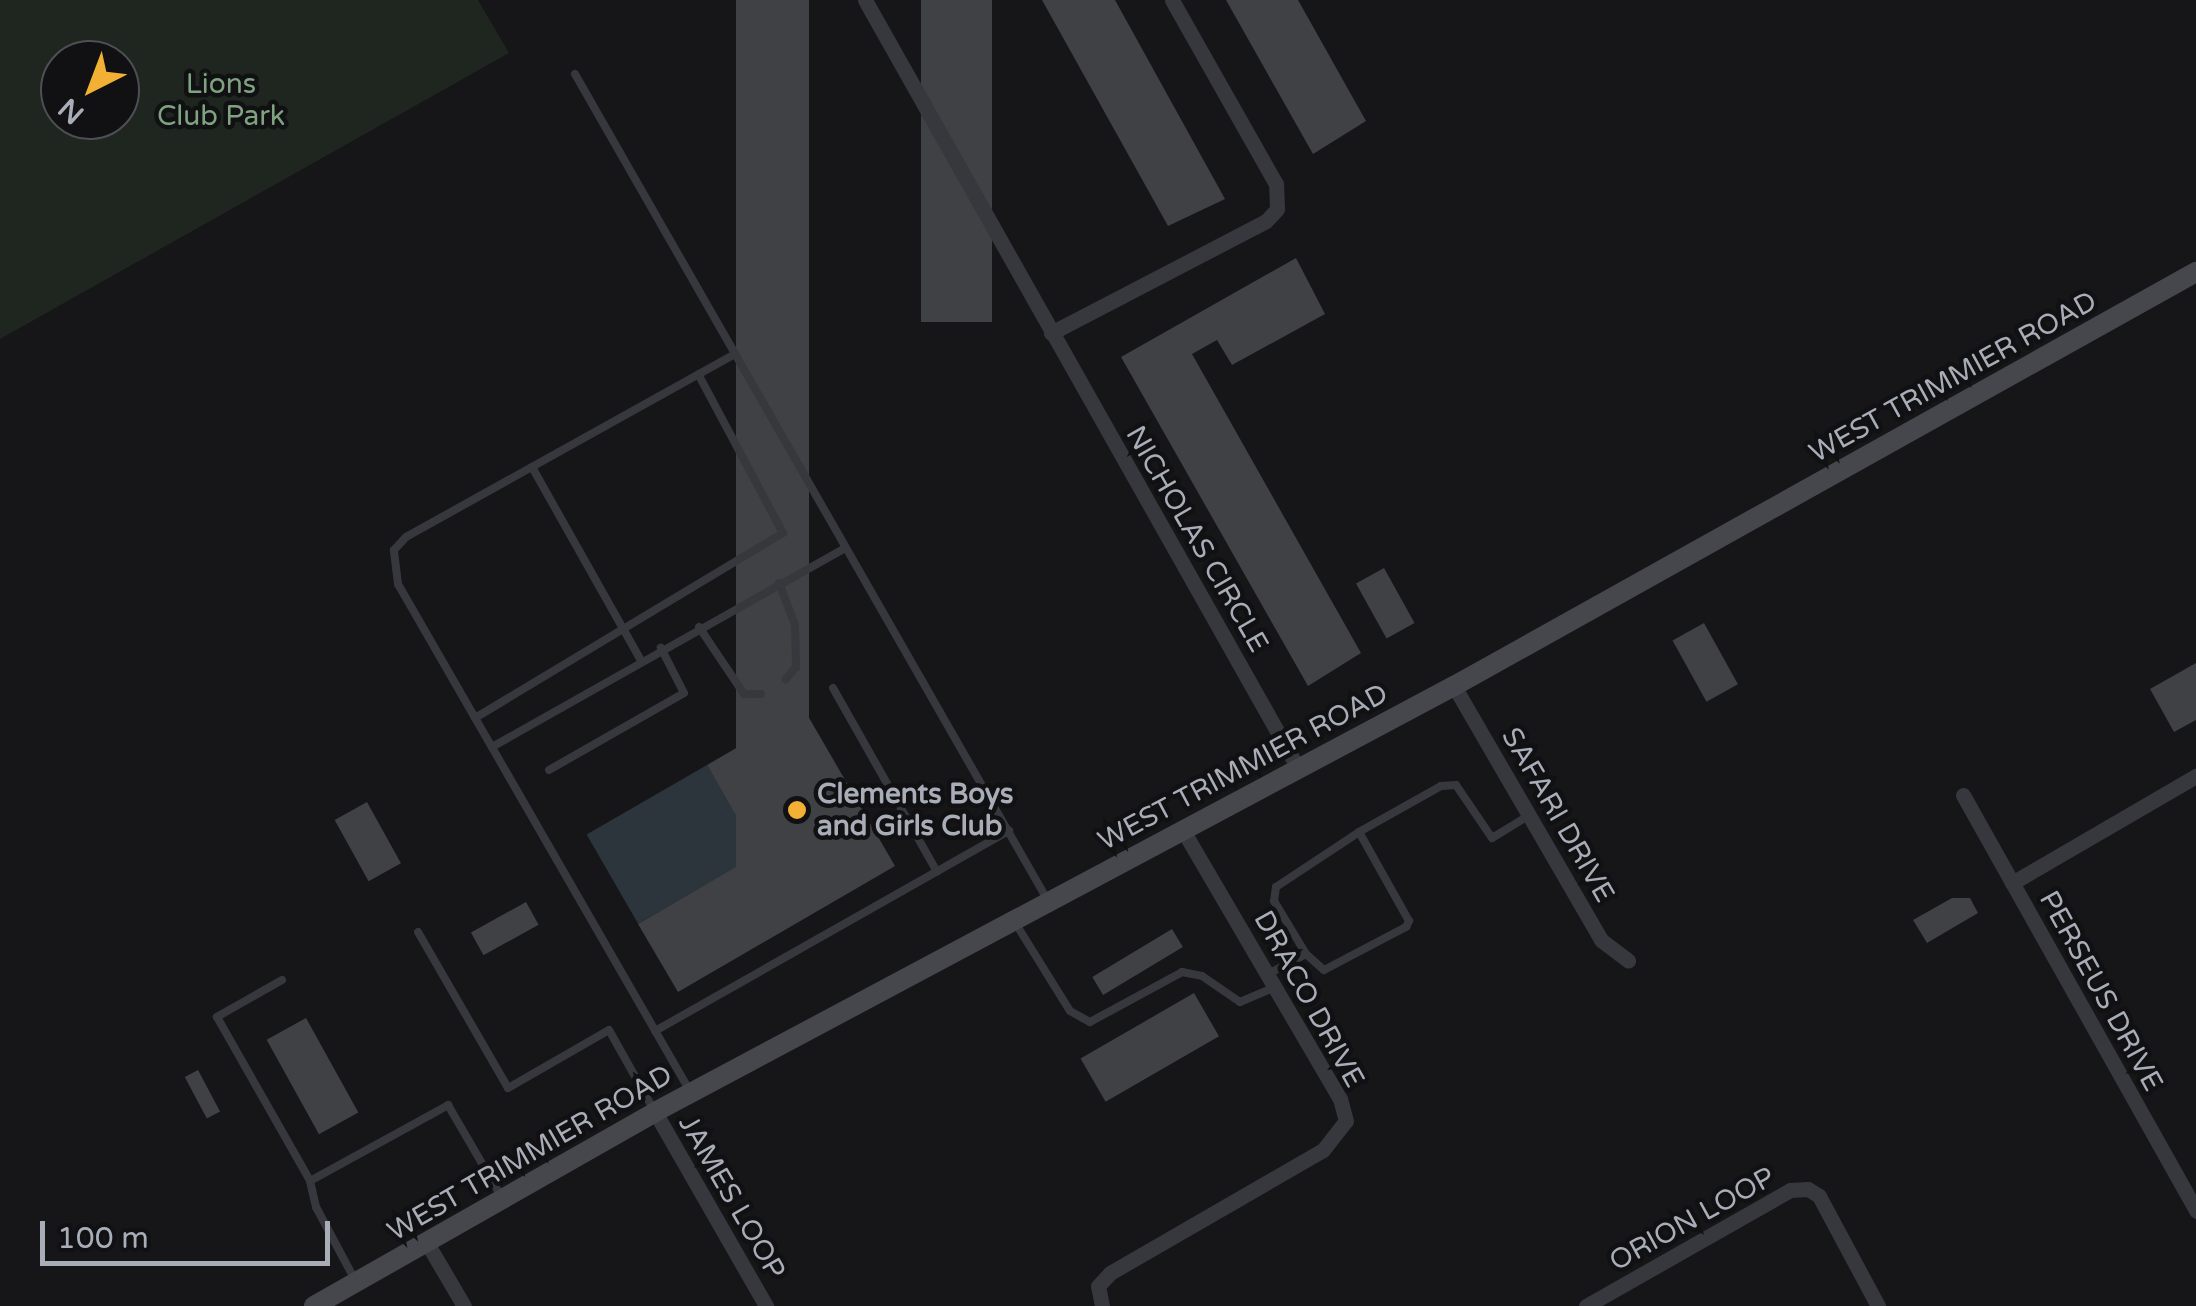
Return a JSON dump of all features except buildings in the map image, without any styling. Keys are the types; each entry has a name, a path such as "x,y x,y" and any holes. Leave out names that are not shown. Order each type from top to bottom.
{"main road":[{"name":"WEST TRIMMIER ROAD","path":"314,1306 655,1112 1454,686 2196,272"}],"street":[{"name":"NICHOLAS CIRCLE","path":"866,0 1299,770"},
{"path":"1051,333 1266,221 1277,209 1276,184 1172,0"},
{"name":"SAFARI DRIVE","path":"1454,686 1601,940 1628,960"},
{"path":"2012,883 2196,776"},
{"name":"PERSEUS DRIVE","path":"1962,795 2196,1211"},
{"name":"DRACO DRIVE","path":"1102,1306 1098,1286 1110,1273 1340,1136 1346,1121 1340,1099 1184,832"},
{"name":"JAMES LOOP","path":"655,1112 766,1306"},
{"name":"ORION LOOP","path":"1586,1306 1790,1190 1808,1189 1818,1196 1878,1306"},
{"path":"427,1243 464,1306"}],"lane":[{"path":"575,74 843,549 1048,900"},
{"path":"691,1093 398,584 394,550 406,537 735,354"},
{"path":"475,718 783,533 698,374"},
{"path":"532,467 640,659"},
{"path":"492,747 640,659 843,549"},
{"path":"779,583 795,624 796,667 786,680"},
{"path":"700,627 744,694 761,694"},
{"path":"548,770 684,693 660,648"},
{"path":"834,688 937,872"},
{"path":"1358,832 1409,921 1324,970 1306,954 1274,901 1276,887 1358,832 1441,786 1456,785 1492,838 1529,816"},
{"path":"655,1031 1008,832"},
{"path":"1013,919 1070,1011 1090,1022 1182,972 1202,976 1240,1002 1306,954"},
{"path":"418,932 508,1088 609,1030 655,1112"},
{"path":"282,980 216,1017 310,1181 316,1207 356,1282"},
{"path":"310,1181 448,1106 503,1200"}],"green space":[{"name":"Lions Club Park","path":"0,0 478,0 509,53 0,339"}],"shaded area":[{"path":"707,765 759,854 638,924 587,835"}],"place":[{"name":"Clements Boys and Girls Club","path":"797,810"}]}
